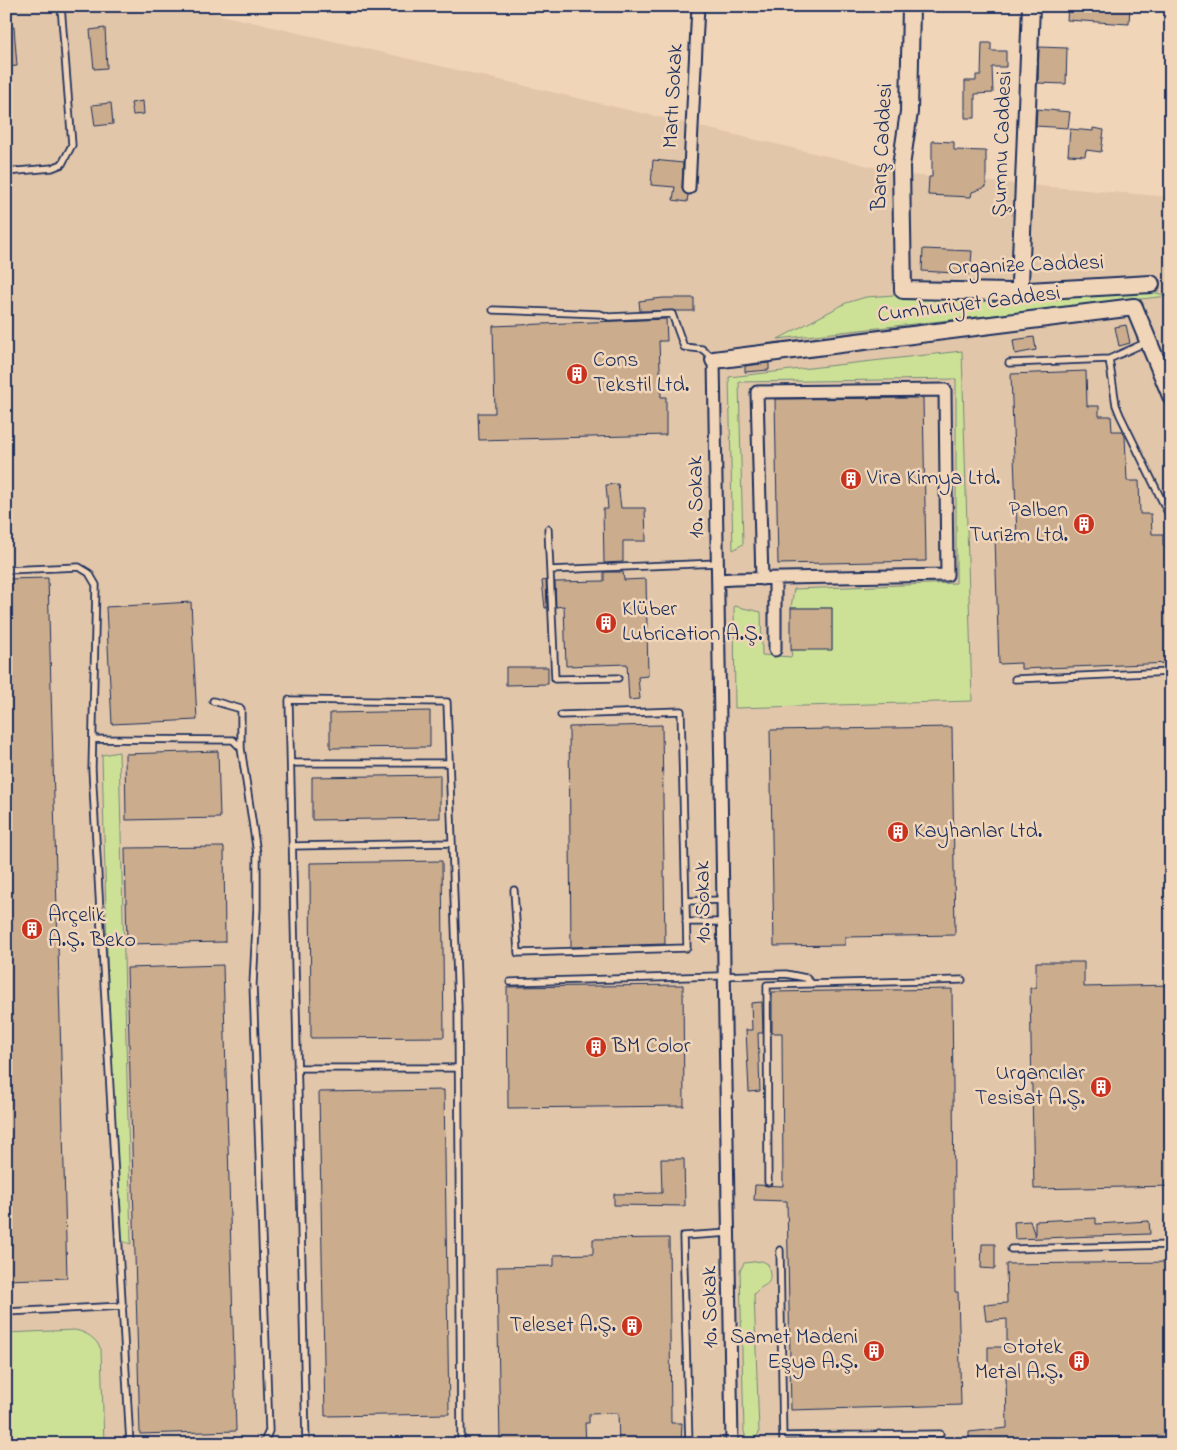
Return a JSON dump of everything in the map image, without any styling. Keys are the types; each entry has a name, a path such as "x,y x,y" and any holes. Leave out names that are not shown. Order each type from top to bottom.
{"street":[{"name":"Martı Sokak","path":"689,188 698,6"},
{"name":"Barış Caddesi","path":"903,290 901,166 909,112 911,6"},
{"name":"Şumnu Caddesi","path":"1020,283 1030,6"},
{"name":"Organize Caddesi","path":"903,290 1010,292 1151,284"},
{"name":"Cumhuriyet Caddesi","path":"714,360 1134,306 1171,396"},
{"name":"10. Sokak","path":"714,360 726,976 732,1444"},
{"path":"718,580 947,575 945,390 757,392 762,579"},
{"path":"775,579 775,650"}],"lane":[{"path":"6,172 52,168 62,164 72,145 61,6"},
{"path":"493,310 600,314 609,317 672,314 684,347 702,349 714,360"},
{"path":"1008,363 1108,359 1149,341"},
{"path":"1108,359 1116,405 1171,519"},
{"path":"548,529 555,679 618,678"},
{"path":"550,570 718,563"},
{"path":"6,570 79,567 90,573 96,585 93,779 130,1444"},
{"path":"1015,679 1171,672"},
{"path":"306,1444 289,700 447,702 458,1068 461,1444"},
{"path":"213,701 241,709 242,748 257,853 257,908 253,984 268,1431 263,1444"},
{"path":"514,890 518,953 687,948 681,711 561,715"},
{"path":"93,739 233,740 242,748"},
{"path":"290,763 449,763"},
{"path":"292,846 452,842"},
{"path":"686,901 724,900"},
{"path":"686,922 725,922"},
{"path":"510,982 786,974 806,978 812,984"},
{"path":"768,1182 767,985 962,980"},
{"path":"298,1068 458,1068"},
{"path":"689,1444 683,1236 730,1233"},
{"path":"1012,1249 1171,1245"},
{"path":"780,1250 783,1444"},
{"path":"6,1312 122,1306"},
{"path":"879,1434 879,1444"},
{"path":"784,1436 940,1434"}],"shaded area":[{"path":"6,6 182,6 908,175 1171,197 1171,1444 6,1444"}],"green space":[{"path":"1142,289 1168,296 778,339 846,303 866,297 894,295 1039,299"},
{"path":"962,351 972,701 735,708 734,606 761,612 762,655 792,657 791,650 832,649 832,608 791,608 794,589 956,583 956,379 739,382 743,544 733,550 729,377"},
{"path":"119,752 131,1244 119,1240 114,1228 102,755"},
{"path":"762,1261 768,1264 770,1277 768,1283 754,1294 759,1432 757,1437 746,1438 744,1432 740,1271 744,1263"},
{"path":"75,1330 91,1337 101,1349 104,1444 14,1444 6,1437 6,1333"}],"building":[{"path":"1068,6 1130,6 1129,24 1067,20"},
{"path":"6,27 14,27 17,66 6,67"},
{"path":"105,28 107,68 94,69 90,30"},
{"path":"982,43 991,43 991,51 1006,51 1006,67 992,67 993,93 975,94 975,118 965,118 965,81 976,81 976,75 981,75"},
{"path":"1039,47 1067,48 1066,84 1038,83"},
{"path":"143,101 144,114 133,115 131,103"},
{"path":"111,103 113,124 95,126 92,105"},
{"path":"1037,109 1070,112 1068,128 1036,126"},
{"path":"1093,128 1104,130 1101,152 1086,150 1085,156 1068,155 1070,129 1093,131"},
{"path":"932,141 954,142 954,150 986,151 986,187 972,192 971,197 928,195 929,177 932,177"},
{"path":"653,160 683,163 682,188 688,195 687,202 673,200 675,187 651,185"},
{"path":"923,249 972,251 970,274 922,271"},
{"path":"663,298 694,298 694,311 640,311 639,301"},
{"name":"Cons Tekstil Ltd.","path":"666,319 667,341 659,341 661,397 666,397 666,435 479,440 478,413 495,413 493,326"},
{"path":"1126,325 1130,343 1119,346 1115,327"},
{"path":"1034,337 1036,350 1015,354 1013,340"},
{"path":"769,363 769,370 745,372 745,366"},
{"name":"Palben Turizm Ltd.","path":"1086,371 1087,406 1099,406 1099,416 1111,416 1112,431 1122,431 1125,436 1127,481 1139,481 1140,514 1151,514 1152,534 1163,534 1163,546 1171,546 1171,663 1021,669 1021,663 999,664 995,538 1017,537 1011,374"},
{"name":"Vira Kimya Ltd.","path":"923,398 926,561 778,564 775,399"},
{"path":"618,484 621,508 645,508 646,541 623,541 623,562 604,563 603,509 608,509 606,485"},
{"name":"Klüber Lubrication A.Ş.","path":"604,572 623,572 624,580 646,579 648,676 638,677 640,699 629,700 627,664 566,666 564,606 556,607 555,582 604,581"},
{"name":"Arçelik A.Ş. Beko","path":"48,578 67,1278 6,1280 6,579"},
{"path":"546,580 547,608 545,608 542,581"},
{"path":"191,602 197,720 112,724 106,607"},
{"path":"791,608 832,608 832,650 791,650"},
{"path":"506,667 548,667 548,684 506,685"},
{"path":"430,711 430,747 330,748 330,713"},
{"path":"662,725 665,944 571,947 569,727"},
{"path":"952,727 955,935 845,937 845,945 774,946 770,730"},
{"path":"218,751 220,818 126,820 125,754"},
{"path":"440,775 440,818 312,820 312,777"},
{"path":"224,847 225,942 127,944 125,848"},
{"path":"442,861 444,1037 311,1038 310,863"},
{"name":"Urgancılar Tesisat A.Ş.","path":"1036,962 1084,962 1084,987 1171,985 1171,1186 1034,1189 1030,988 1036,988"},
{"path":"223,965 236,1431 140,1434 127,968"},
{"name":"BM Color","path":"683,985 684,1106 508,1108 507,987"},
{"path":"952,989 955,1292 958,1292 961,1405 791,1410 787,1201 754,1200 755,1185 783,1186 782,1033 772,1033 772,992"},
{"path":"762,1002 763,1033 758,1033 760,1091 749,1092 746,1030 752,1030 751,1003"},
{"path":"444,1090 449,1414 325,1416 319,1092"},
{"path":"661,1159 684,1159 685,1206 614,1205 614,1194 662,1193"},
{"path":"1096,1218 1096,1224 1149,1221 1150,1234 1015,1239 1014,1222 1030,1221 1035,1236 1035,1221"},
{"path":"669,1238 671,1423 682,1423 681,1444 653,1444 653,1441 619,1444 618,1413 589,1414 589,1423 585,1423 586,1444 500,1444 497,1267 554,1266 554,1255 593,1254 593,1239"},
{"path":"982,1244 995,1244 995,1269 981,1268"},
{"name":"Ototek Metal A.Ş.","path":"1171,1262 1171,1436 990,1440 990,1444 980,1444 980,1440 969,1440 969,1432 1007,1428 1006,1375 988,1375 988,1347 1007,1347 1007,1319 986,1321 984,1305 1007,1303 1006,1264"}],"place":[{"name":"Cons Tekstil Ltd.","path":"577,374"},
{"name":"Vira Kimya Ltd.","path":"851,479"},
{"name":"Palben Turizm Ltd.","path":"1084,524"},
{"name":"Klüber Lubrication A.Ş.","path":"606,623"},
{"name":"Kayhanlar Ltd.","path":"898,832"},
{"name":"Arçelik A.Ş. Beko","path":"32,929"},
{"name":"BM Color","path":"596,1047"},
{"name":"Urgancılar Tesisat A.Ş.","path":"1101,1087"},
{"name":"Teleset A.Ş.","path":"632,1326"},
{"name":"Samet Madeni Eşya A.Ş.","path":"874,1351"},
{"name":"Ototek Metal A.Ş.","path":"1079,1361"}]}
